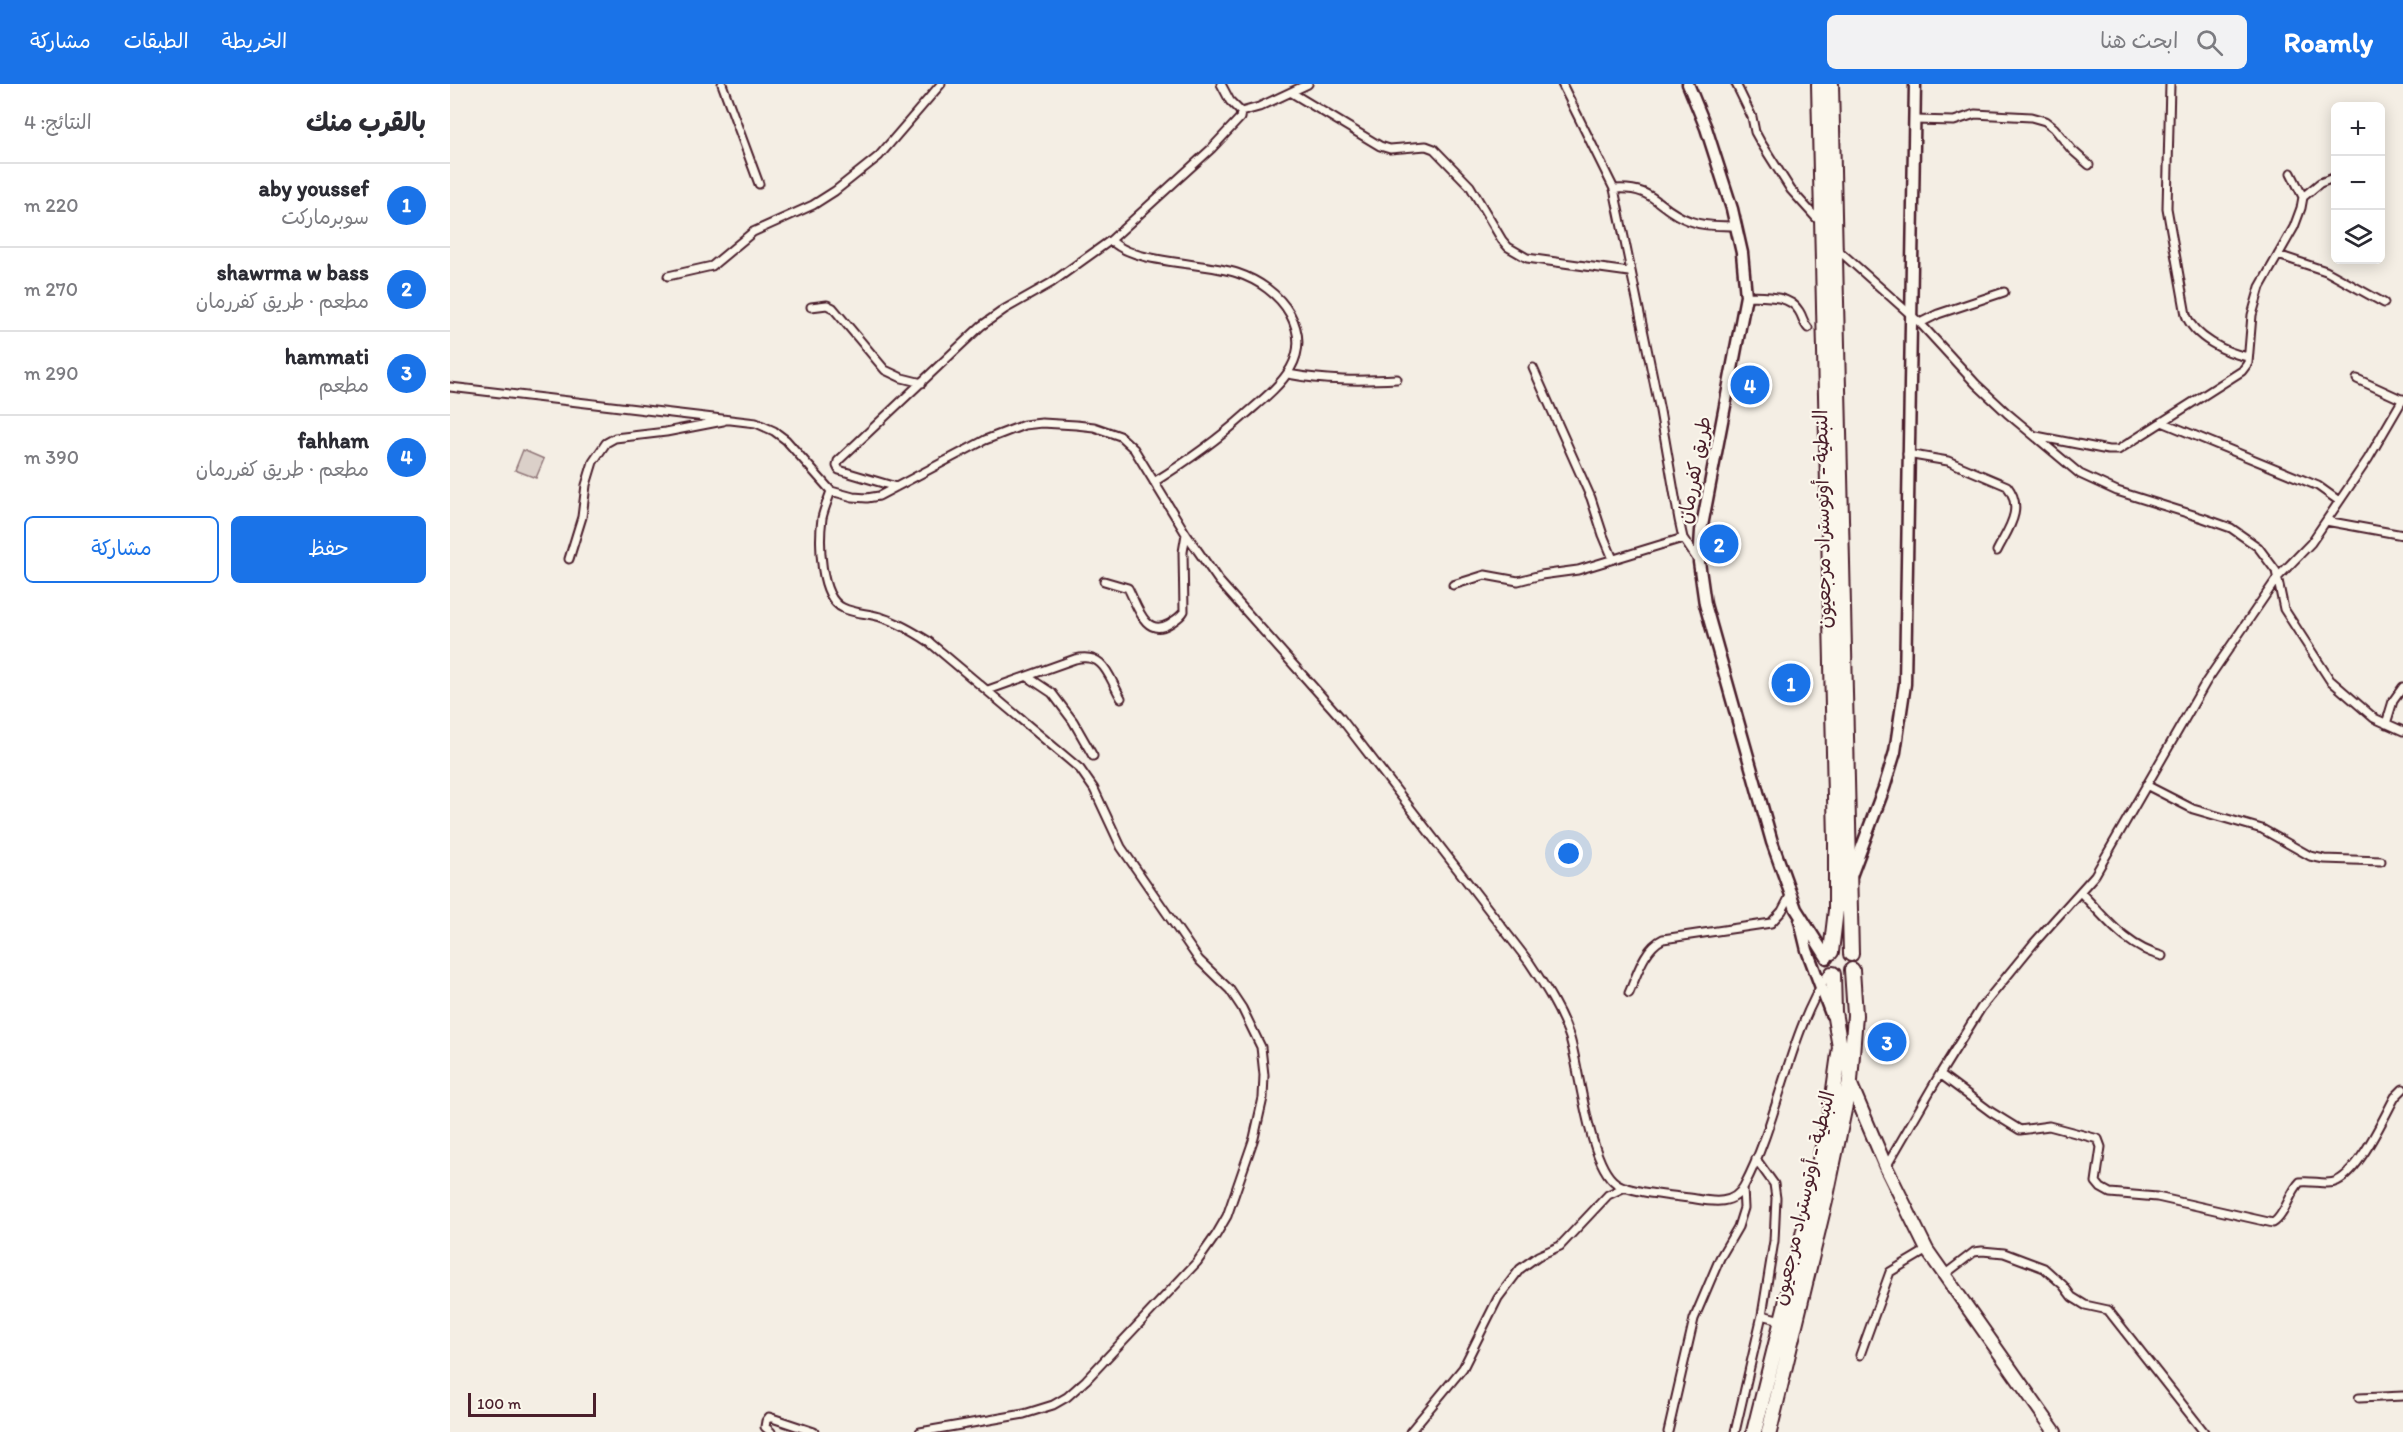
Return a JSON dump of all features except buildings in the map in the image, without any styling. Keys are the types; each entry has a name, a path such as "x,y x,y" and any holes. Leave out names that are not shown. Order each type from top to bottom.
{"highway":[{"name":"النبطية - أوتوستراد مرجعيون","path":"1754,1432 1831,1111 1840,1047 1830,964 1836,910 1836,841 1819,84"},
{"name":"النبطية - أوتوستراد مرجعيون","path":"1769,1432 1825,1201 1850,1081 1855,1015 1852,970 1854,962 1851,954 1831,84"},
{"path":"1851,954 1844,949 1830,964 1841,976 1852,970"}],"main road":[{"name":"طريق كفررمان","path":"1688,84 1706,128 1737,226 1745,274 1746,296 1701,531 1699,562 1705,604 1772,842 1796,909 1830,964"},
{"path":"1850,880 1884,788 1899,734 1905,684 1907,454 1915,84"},
{"path":"1796,909 1807,950 1837,1032"},
{"path":"1840,1047 1850,1081 1886,1167 1927,1250 2055,1432"}],"street":[{"path":"722,84 759,184"},
{"path":"668,276 712,266 753,232 813,205 835,191 879,156 941,84"},
{"path":"1221,84 1230,101 1241,112"},
{"path":"896,487 839,470 838,461 922,383 951,352 993,316 1051,283 1111,240 1211,149 1235,123 1241,112 1259,107 1308,84"},
{"path":"1562,84 1614,189 1622,220 1629,272 1652,372 1683,538 1699,562"},
{"path":"1736,84 1752,117 1755,132 1760,141 1791,190 1814,213 1823,226"},
{"path":"2171,84 2167,146 2167,208 2186,315 2195,330 2205,337 2229,351 2248,357"},
{"path":"1292,93 1380,146 1390,149 1426,146 1434,149 1470,186 1502,240 1520,254 1538,260 1629,272"},
{"path":"1914,120 1954,121 1975,114 2031,117 2045,121 2054,128 2072,150 2089,165"},
{"path":"2290,172 2302,197"},
{"path":"2034,436 2118,450 2242,371 2247,366 2252,315 2260,287 2294,227 2302,197 2320,183 2331,179"},
{"path":"1614,189 1631,188 1645,192 1690,222 1737,226"},
{"path":"1111,240 1115,245 1131,253 1236,272 1257,281 1287,309 1296,324 1297,351 1288,374 1275,390 1223,436 1192,459 1154,482"},
{"path":"1835,247 1920,323 1976,384 2080,474 2103,486 2231,528 2258,547 2274,567 2284,609 2330,680 2358,706 2386,724 2403,731"},
{"path":"2278,255 2326,271 2384,303"},
{"path":"1920,323 1938,314 2004,292"},
{"path":"1746,296 1787,300 1799,310 1803,323 1808,328"},
{"path":"811,308 827,305 833,308 885,370 902,378 922,383"},
{"path":"1533,368 1591,498 1613,559"},
{"path":"1288,374 1347,382 1397,379"},
{"path":"1886,1167 1966,1031 1992,994 2034,943 2081,893 2103,863 2206,682 2278,578 2306,550 2380,441 2403,399 2357,379"},
{"path":"450,387 756,423 774,431 786,440 831,491 853,497 879,496 1001,433 1024,425 1042,423 1094,427 1120,436 1134,450 1186,534 1234,600 1355,735 1529,962 1556,1006 1569,1037 1591,1133 1601,1161 1608,1176 1625,1187 1719,1202 1735,1197 1743,1188 1756,1159 1808,1011 1830,964"},
{"path":"569,559 582,517 586,485 593,462 606,443 615,438 666,432 732,419"},
{"path":"2162,423 2318,486 2339,501"},
{"path":"1907,454 1948,461 2007,486 2013,494 2016,506 2010,525 1997,551"},
{"path":"831,491 822,517 821,541 822,564 827,587 834,600 840,607 882,618 928,641 1080,769 1094,789 1121,847 1199,960 1230,990 1250,1022 1261,1047 1264,1075 1263,1098 1254,1138 1227,1216 1216,1235 1197,1262 1086,1380 1067,1397 1053,1405 1024,1414 920,1432"},
{"path":"2326,521 2403,535"},
{"path":"1104,581 1128,588 1142,616 1151,627 1159,628 1172,622 1184,611 1183,552 1186,534"},
{"path":"1453,585 1485,575 1518,581 1578,570 1683,538"},
{"path":"988,690 1089,656 1100,661 1121,698"},
{"path":"1028,677 1052,693 1074,721 1093,756"},
{"path":"2386,724 2393,701 2403,687"},
{"path":"2146,785 2193,809 2262,829 2310,856 2324,859 2381,861"},
{"path":"2081,893 2114,929 2133,944 2162,956"},
{"path":"1629,993 1649,949 1655,942 1771,923 1782,911 1791,894"},
{"path":"1940,1074 1991,1112 2020,1130 2027,1131 2049,1126 2098,1139 2101,1147 2095,1177 2098,1186 2104,1190 2157,1197 2273,1223 2278,1220 2284,1205 2300,1182 2336,1182 2347,1173 2360,1158 2395,1097 2403,1089"},
{"path":"1735,1432 1762,1315 1774,1241 1776,1198 1774,1184 1756,1159"},
{"path":"1410,1432 1463,1368 1497,1298 1520,1269 1538,1256 1560,1246 1608,1195 1625,1187"},
{"path":"1668,1432 1694,1318 1720,1258 1738,1227 1744,1208 1743,1188"},
{"path":"1860,1355 1890,1272 1927,1250"},
{"path":"1944,1275 1974,1252 1982,1251 2012,1255 2044,1269 2063,1285 2072,1297 2085,1305 2108,1310 2204,1432"},
{"path":"1762,1315 1781,1320"},
{"path":"2360,1398 2403,1396"},
{"path":"771,1432 765,1427 769,1416 814,1432"}],"shaded area":[{"path":"523,450 544,459 536,478 515,470"}],"place":[{"name":"fahham","path":"1750,385"},
{"name":"shawrma w bass","path":"1719,544"},
{"name":"aby youssef","path":"1791,683"},
{"name":"hammati","path":"1887,1042"}]}
